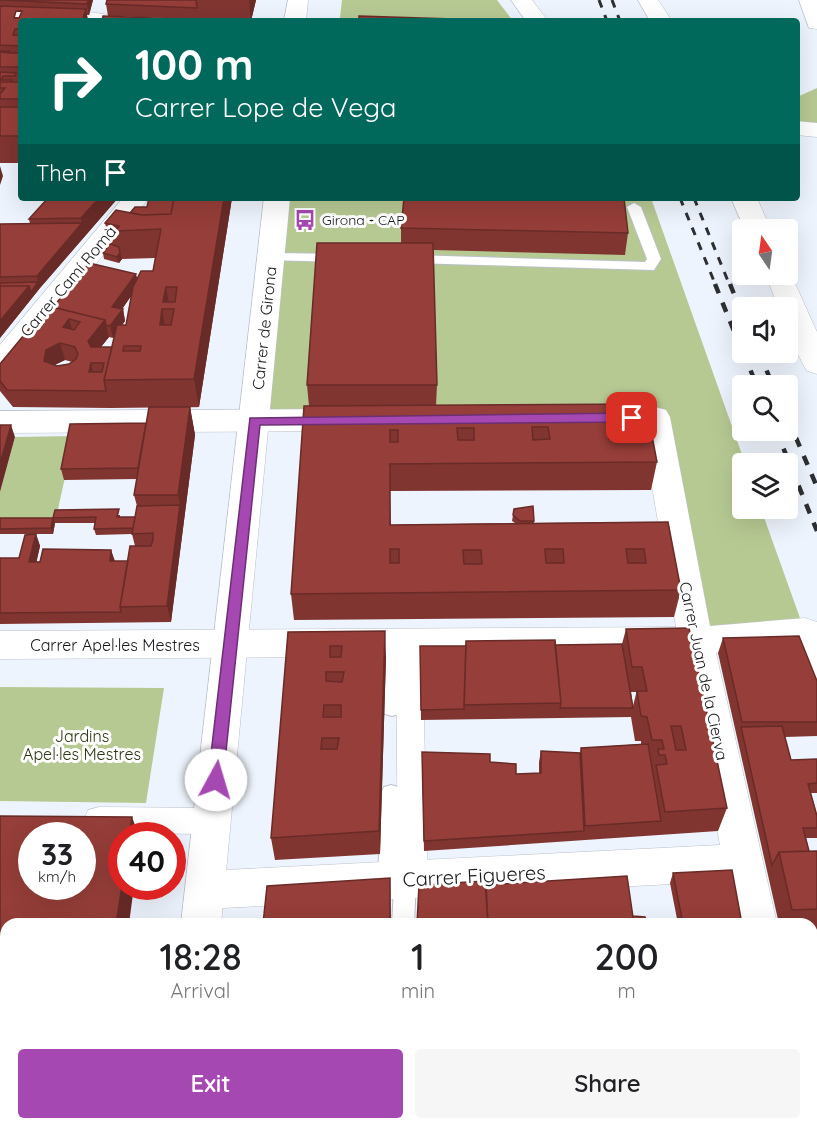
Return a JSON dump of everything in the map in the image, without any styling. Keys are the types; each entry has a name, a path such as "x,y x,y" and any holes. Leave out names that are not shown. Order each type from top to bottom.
{"street":[{"path":"100,18 104,0"},
{"path":"295,18 298,0"},
{"path":"521,0 535,18"},
{"path":"648,0 659,18"},
{"path":"809,0 817,23"},
{"path":"0,14 90,18"},
{"path":"800,128 817,130"},
{"name":"Carrer Camí Romà","path":"0,363 134,201"},
{"name":"Carrer de Girona","path":"203,907 277,201"},
{"path":"745,201 753,219"},
{"path":"783,285 817,364"},
{"name":"Carrer Juan de la Cierva","path":"572,418 655,417 696,641 756,918"},
{"path":"0,422 370,420"},
{"name":"Carrer Apel·les Mestres","path":"0,645 696,641 805,632 817,664"},
{"path":"401,644 402,880"},
{"path":"71,820 212,821"},
{"name":"Carrer Figueres","path":"203,907 402,880 744,862"}],"lane":[{"path":"399,259 649,267 654,259 634,207"},
{"path":"271,257 354,258"},
{"path":"392,708 401,644"},
{"path":"391,794 402,880 403,918"}],"green space":[{"path":"342,0 497,0 511,18 340,18"},
{"path":"817,88 817,129 800,127 800,96"},
{"path":"277,201 652,201 732,426 732,441 737,441 741,453 732,453 732,519 765,519 805,632 696,641 655,418 254,421"},
{"path":"74,436 55,523 0,524 0,492 15,437"},
{"name":"Jardins Apel·les Mestres","path":"0,687 164,688 146,803 0,801"}],"building":[{"path":"0,0 88,0 87,4"},
{"path":"107,0 196,0 197,8 106,4"},
{"path":"0,6 86,9 83,18 19,18 22,11 16,11 14,18 18,18 18,29 15,29 13,35 18,35 18,46 0,45"},
{"path":"103,16 153,18 103,18"},
{"path":"359,16 422,18 359,18"},
{"path":"0,52 18,53 18,67 0,67"},
{"path":"0,72 16,73 15,76 3,76 1,80 12,80 11,82 0,82"},
{"path":"0,82 18,82 18,99 0,99 0,94 5,88 0,88"},
{"path":"0,107 18,107 18,136 0,136"},
{"path":"45,201 96,201 81,218 29,219"},
{"path":"148,201 173,201 171,214 130,213 135,207 147,207"},
{"path":"173,201 224,201 194,379 104,380 117,325 126,325 133,287 141,271 153,271 161,229 116,231 119,226 105,223 116,210 142,215 171,214","holes":["166,287 177,287 175,302 163,302","162,309 174,309 171,325 160,325","124,346 141,346 140,351 123,351"]},
{"path":"404,201 624,201 628,233 401,228"},
{"path":"82,223 37,276 0,277 0,224"},
{"path":"317,243 433,243 437,385 307,385"},
{"path":"110,244 119,247 120,253 117,257 103,253"},
{"path":"89,263 136,274 112,307 123,309 110,326 106,325 105,320 53,307"},
{"path":"38,282 31,292 29,286 0,286 0,283"},
{"path":"0,286 29,286 0,321"},
{"path":"48,306 105,320 88,341 91,347 112,347 104,380 106,391 7,390 0,381 0,364","holes":["69,319 80,322 74,330 63,327","60,343 75,347 78,354 76,359 69,364 57,366 44,361 46,350","91,363 104,363 102,372 89,372"]},
{"path":"646,404 657,462 390,464 390,525 668,522 681,590 291,594 304,406","holes":["532,427 548,427 550,439 533,440","607,427 624,427 626,439 609,439","457,428 474,428 474,440 458,440","390,430 398,430 398,442 390,442","390,549 399,549 399,563 390,563","545,549 563,549 564,563 546,563","626,549 644,549 646,563 628,563","463,550 481,550 482,564 464,564"]},
{"path":"149,407 190,407 178,495 134,495"},
{"path":"146,423 138,468 61,469 70,424"},
{"path":"0,425 11,425 0,464"},
{"path":"180,505 167,606 120,607 130,546 151,546 153,540 153,533 132,534 137,506"},
{"path":"533,506 534,521 520,521 513,515 514,509"},
{"path":"119,509 117,517 135,517 133,528 94,529 96,517 53,518 55,510"},
{"path":"0,518 53,518 51,528 0,529"},
{"path":"36,534 29,562 40,562 43,549 111,550 110,561 128,561 121,612 0,613 0,558 19,558 25,535"},
{"path":"689,628 727,808 665,812 656,765 667,764 665,755 659,755 658,749 664,749 662,740 652,740 647,717 641,716 637,691 647,691 642,667 632,667 626,629","holes":["671,726 681,726 686,750 676,750"]},
{"path":"385,631 379,831 271,838 288,632","holes":["330,646 342,646 341,657 330,657","326,672 344,672 342,682 326,681","324,705 341,705 341,717 323,717","322,738 339,738 337,749 321,749"]},
{"path":"799,636 817,681 817,722 742,722 723,638"},
{"path":"555,640 561,703 464,705 466,641"},
{"path":"622,644 633,708 560,708 555,645"},
{"path":"420,646 466,646 464,709 421,710"},
{"path":"782,726 791,760 817,759 817,783 808,784 817,816 817,828 803,828 809,851 779,852 772,865 741,727"},
{"path":"648,744 661,821 585,826 581,748"},
{"path":"541,751 580,753 584,831 424,841 422,752 490,754 490,762 516,764 516,774 541,773"},
{"path":"0,816 132,817 131,822 108,822 108,900 120,900 117,918 0,918"},
{"path":"817,851 817,909 792,910 779,852"},
{"path":"732,870 741,918 682,918 673,873"},
{"path":"627,876 633,918 488,918 486,885"},
{"path":"390,878 390,918 264,918 267,886"},
{"path":"485,881 488,918 417,918 419,885"}],"railway":[{"path":"599,0 606,18"},
{"path":"612,0 619,18"},
{"path":"681,201 716,286"},
{"path":"695,201 730,286"},
{"path":"715,284 732,326"},
{"path":"730,284 735,297"},
{"path":"748,363 752,375"},
{"path":"764,363 768,375"},
{"path":"780,441 817,531"},
{"path":"797,441 817,487"}],"place":[{"name":"Girona - CAP","path":"305,220"}],"route":[{"path":"216,780 254,421 632,418"}]}
